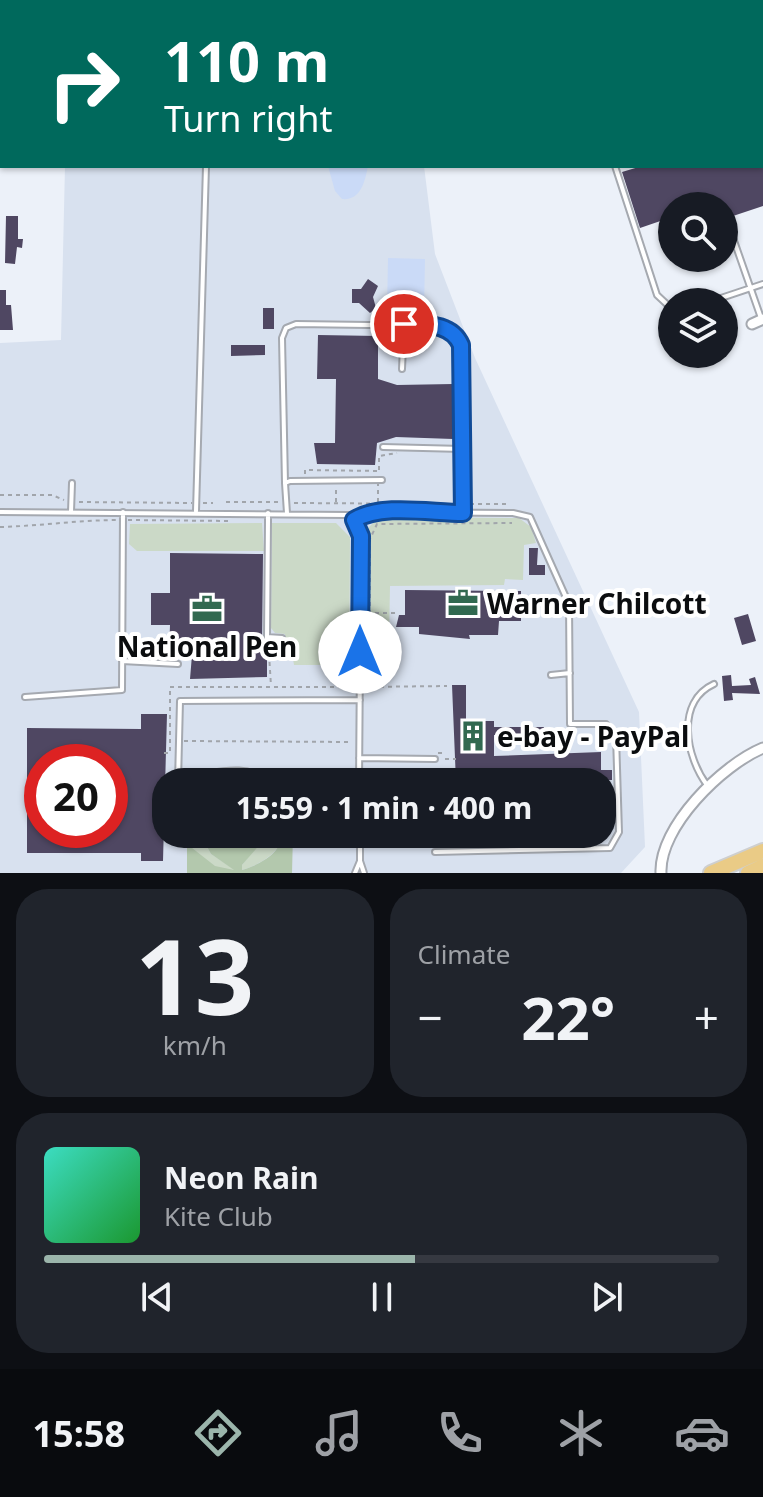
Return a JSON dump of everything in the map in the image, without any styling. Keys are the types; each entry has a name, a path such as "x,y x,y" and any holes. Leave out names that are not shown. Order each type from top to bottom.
{"main road":[{"path":"711,873 763,851"},
{"path":"748,873 763,866"}],"street":[{"path":"659,872 666,839 709,788 734,764 763,748"}],"lane":[{"path":"196,513 206,168"},
{"path":"616,168 658,296"},
{"path":"738,253 759,321"},
{"path":"738,293 763,284"},
{"path":"287,513 282,338 286,328 296,324 404,324 441,326 459,339 463,353 463,513"},
{"path":"402,369 404,324"},
{"path":"383,447 463,449"},
{"path":"285,483 305,479 380,480"},
{"path":"71,512 72,483"},
{"path":"0,512 339,513 354,520 361,536 359,768"},
{"path":"25,697 122,690 123,512"},
{"path":"354,520 364,514 379,512 522,513 534,521 569,604 570,724 606,724 616,736 619,832 614,844 604,850 435,852"},
{"path":"267,637 282,638 282,649 269,649 267,637 268,513"},
{"path":"122,661 178,664"},
{"path":"551,675 570,673"},
{"path":"709,788 696,771 690,753 689,713 693,700 714,684"},
{"path":"178,768 178,704 184,700 360,700"},
{"path":"359,758 435,759"},
{"path":"360,848 364,873"},
{"path":"355,873 360,861"}],"path":[{"path":"378,503 379,456 397,455 397,448"},
{"path":"305,479 305,470 379,471"},
{"path":"0,495 52,495 72,502 213,503"},
{"path":"226,502 509,504"},
{"path":"395,613 370,613 370,539 377,524 512,523"},
{"path":"269,649 270,687"},
{"path":"271,663 279,662"},
{"path":"240,679 240,687"},
{"path":"170,741 351,742"},
{"path":"445,759 456,759"}],"shaded area":[{"path":"65,168 424,168 435,254 475,358 639,712 645,847 621,873 0,873 0,343 61,340"}],"green space":[{"path":"379,517 519,518 531,527 536,543 524,545 523,580 505,579 504,585 390,586 389,640 366,640 366,530"},
{"path":"262,523 264,551 137,551 129,544 130,524"},
{"path":"272,523 336,523 350,537 349,684 334,684 334,672 327,672 327,665 294,665 293,659 271,659 270,654 285,654 285,634 275,633 271,628"},
{"path":"187,848 192,848 215,866 234,870 211,854 208,848 257,848 242,865 242,870 262,861 277,848 293,848 292,873 187,873"},
{"path":"191,848 208,848 211,854 235,870 221,869"},
{"path":"256,848 277,848 262,861 242,870 242,865"}],"water":[{"path":"329,168 367,168 363,184 354,197 342,199 335,191"},
{"path":"388,258 425,259 424,310 387,309"}],"building":[{"path":"635,168 763,168 763,206 738,214 738,192 658,192 658,222 640,228 622,172"},
{"path":"6,216 18,216 18,239 23,239 22,248 17,247 15,264 5,263"},
{"path":"368,279 378,286 373,297 376,308 370,313 359,303 352,303 352,289 361,289"},
{"path":"0,290 6,290 6,305 11,305 13,330 0,330"},
{"path":"263,308 274,308 274,329 263,329"},
{"path":"318,335 378,336 378,379 397,385 453,384 453,439 396,437 377,443 375,465 317,464 314,443 335,443 336,379 317,379"},
{"path":"231,345 265,345 265,355 231,356"},
{"path":"529,548 538,548 537,565 545,565 545,575 529,575"},
{"name":"National Pen","path":"170,553 263,554 262,649 267,654 267,677 190,679 192,655 169,655 170,625 151,625 151,593 170,593"},
{"name":"Warner Chilcott","path":"405,590 521,591 521,621 499,621 498,635 469,635 470,639 419,634 419,627 396,627 399,615 405,615"},
{"path":"748,614 756,641 742,645 734,618"},
{"path":"731,675 732,686 751,685 749,679 755,677 760,694 732,693 733,700 724,701 722,676"},
{"name":"e-bay - PayPal","path":"452,685 466,685 466,721 494,721 494,727 544,727 544,735 494,735 494,756 601,752 601,768 455,768"},
{"path":"141,714 167,714 166,768 152,768 152,848 163,848 163,861 141,861 141,853 27,853 27,848 128,848 128,744 27,744 27,728 141,729"}],"place":[{"name":"Warner Chilcott","path":"463,603"},
{"name":"National Pen","path":"207,609"},
{"name":"e-bay - PayPal","path":"473,736"}],"route":[{"path":"360,652 361,536 354,520 364,514 379,512 463,513 461,345 455,335 441,326 404,324"}]}
